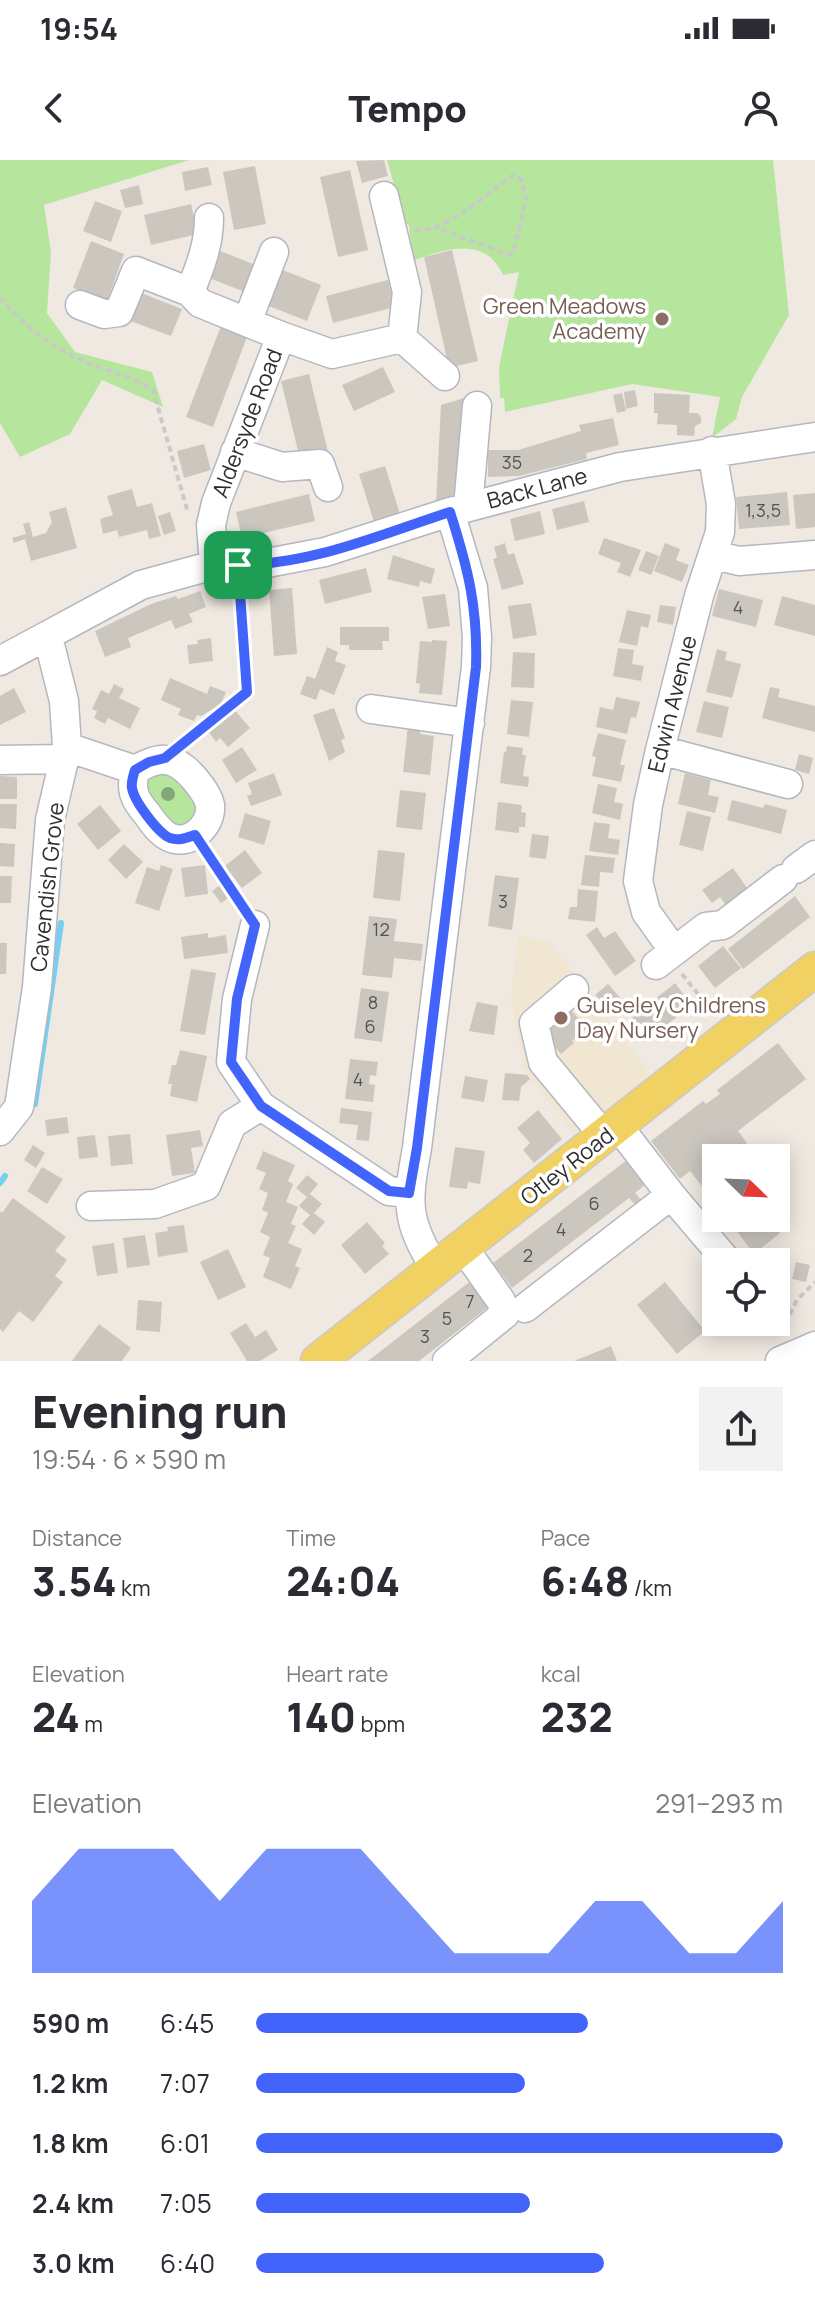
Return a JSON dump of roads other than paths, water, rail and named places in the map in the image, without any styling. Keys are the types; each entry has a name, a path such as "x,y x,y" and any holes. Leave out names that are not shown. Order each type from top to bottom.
{"main road":[{"name":"Otley Road","path":"318,1361 815,969"}],"street":[{"path":"384,196 407,292 402,338"},
{"path":"190,292 205,254 209,218"},
{"path":"247,322 274,252"},
{"name":"Aldersyde Road","path":"80,305 104,314 119,312 136,271 190,292 200,303 281,336 216,503 211,525 226,565"},
{"path":"281,336 332,354 402,338"},
{"path":"402,338 437,367"},
{"path":"436,1269 419,1241 409,1193 476,667 476,610 459,510 477,406"},
{"name":"Back Lane","path":"0,661 141,585 226,565 257,565 325,552 459,510 605,470 815,437"},
{"name":"Edwin Avenue","path":"712,451 722,518 660,750 648,805 638,881 646,912 665,958 706,927 723,925 798,868"},
{"path":"235,452 282,467 320,464 328,487"},
{"path":"714,555 739,561 815,555"},
{"name":"Cavendish Grove","path":"0,1131 19,1107 37,987 50,820 65,753 64,701 48,637"},
{"path":"371,709 470,723"},
{"path":"660,750 788,784"},
{"path":"0,760 65,753 135,770 165,758 191,774 210,802 209,816 202,830 183,840 170,838 158,829 135,799 131,785 135,770"},
{"path":"255,925 237,999 231,1062 261,1106 389,1191 409,1193"},
{"path":"574,989 534,1023 543,1062 671,1195 716,1248"},
{"path":"91,1206 155,1204 206,1186 232,1124 261,1106"},
{"path":"525,1308 671,1195"},
{"path":"447,1361 505,1314 501,1301 463,1247"}],"waterway":[{"path":"35,1104 61,923"},
{"path":"0,1183 5,1176"}],"place":[{"name":"Green Meadows Academy","path":"662,319"},
{"name":"Guiseley Childrens Day Nursery","path":"561,1018"}]}
